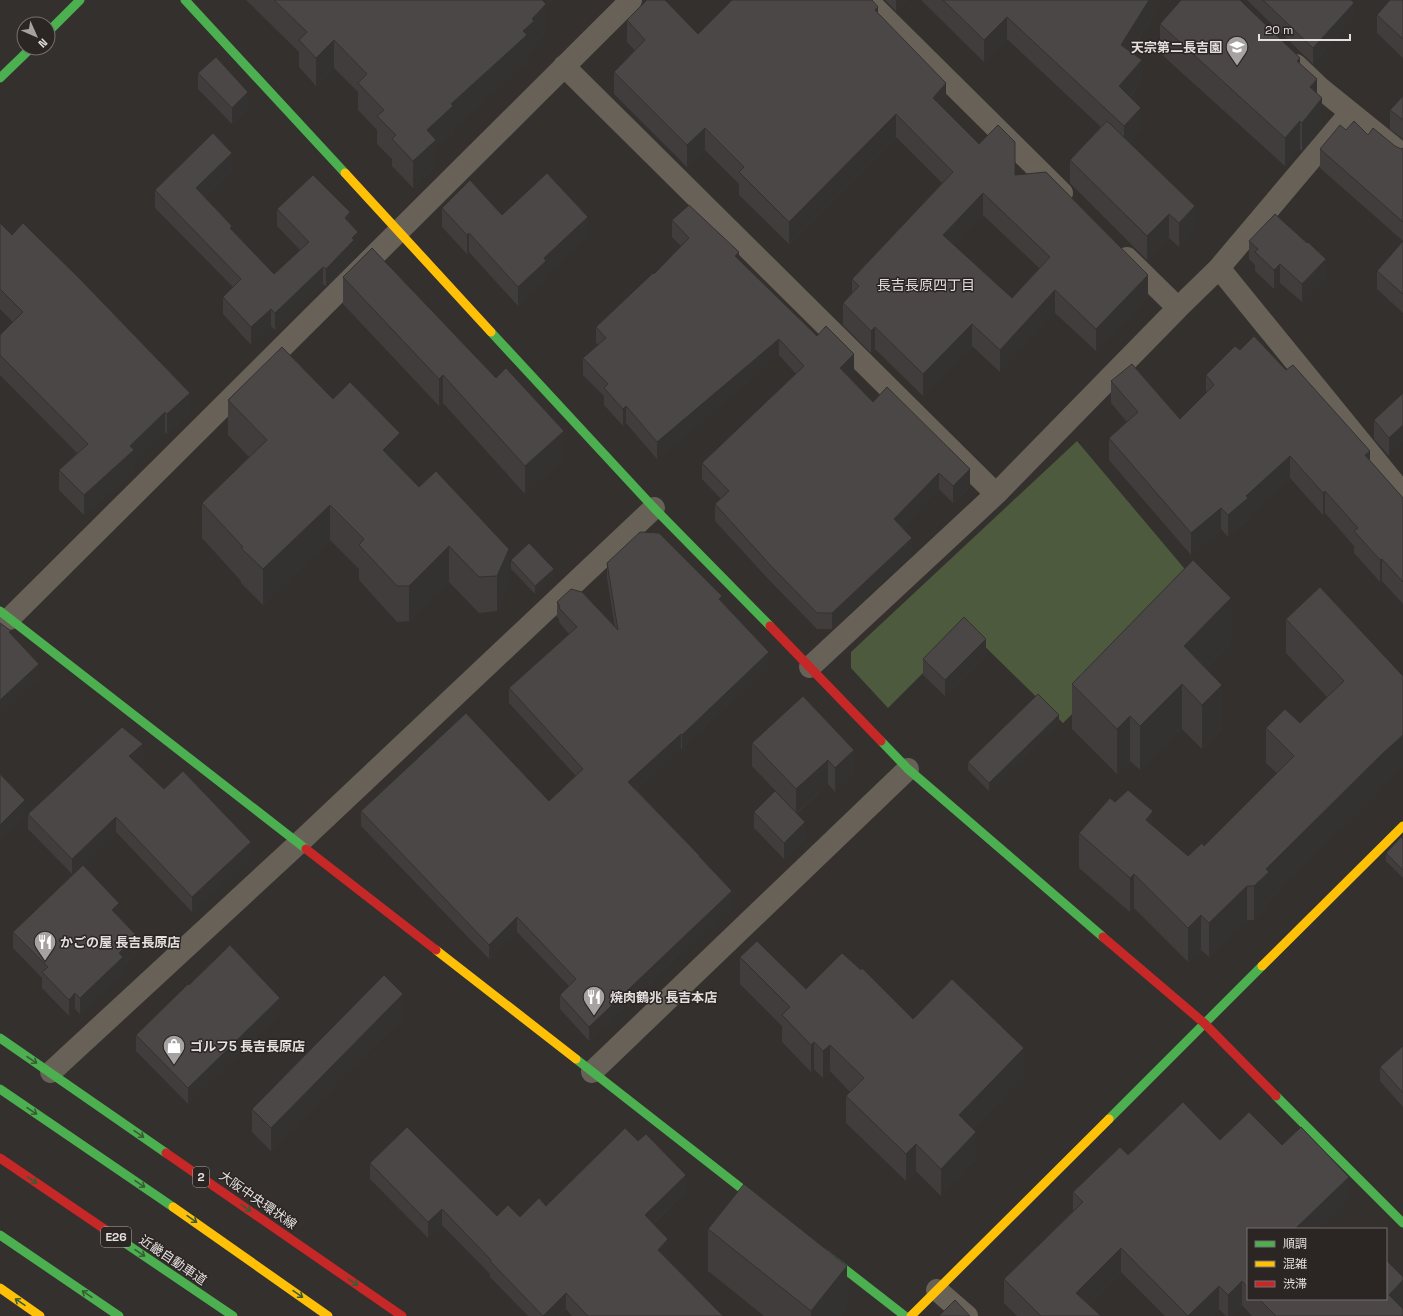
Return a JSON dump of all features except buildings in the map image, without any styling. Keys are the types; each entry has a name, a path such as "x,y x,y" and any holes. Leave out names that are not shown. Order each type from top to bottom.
{"main road":[{"path":"56,24 80,0"},
{"path":"185,0 399,230 654,508 908,769 1204,1023 1403,1223"},
{"path":"0,78 23,56"},
{"path":"5,615 299,842 774,1214"},
{"path":"911,1316 1403,826"},
{"name":"大阪中央環状線","path":"0,1038 402,1316"},
{"path":"0,1089 160,1197 328,1316"},
{"name":"近畿自動車道","path":"0,1158 233,1316"},
{"path":"0,1236 119,1316"},
{"path":"818,1248 905,1316"},
{"path":"0,1288 40,1316"}],"street":[{"path":"5,615 399,230 631,0"},
{"path":"867,0 1076,207"},
{"path":"1280,49 1319,87 1403,155"},
{"path":"564,66 996,494"},
{"path":"810,667 996,494 1178,308 1220,268 1350,113"},
{"path":"1116,247 1178,308"},
{"path":"1220,268 1403,494"},
{"path":"51,1072 299,842 654,508"},
{"path":"592,1072 908,769"},
{"path":"937,1290 967,1316"}],"green space":[{"path":"1077,441 1200,587 1063,723 967,629 888,708 851,668 851,652"}],"traffic: fast":[{"path":"56,24 80,0"},
{"path":"185,0 345,173"},
{"path":"0,78 23,56"},
{"path":"491,332 654,508 770,626"},
{"path":"0,611 306,849"},
{"path":"881,741 908,769 1103,937"},
{"path":"1109,1119 1262,966"},
{"path":"0,1038 166,1153"},
{"path":"576,1059 764,1206"},
{"path":"0,1089 173,1207"},
{"path":"1276,1096 1403,1223"},
{"path":"0,1235 119,1316"},
{"path":"122,1241 233,1316"},
{"path":"824,1253 905,1316"}],"traffic: slow":[{"path":"345,173 491,332"},
{"path":"1262,966 1403,826"},
{"path":"436,950 576,1059"},
{"path":"911,1316 1109,1119"},
{"path":"173,1207 328,1316"},
{"path":"0,1288 40,1316"}],"traffic: jam":[{"path":"770,626 881,741"},
{"path":"306,849 436,950"},
{"path":"1103,937 1204,1023 1276,1096"},
{"path":"166,1153 402,1316"},
{"path":"0,1158 122,1241"}],"place":[{"name":"天宗第二長吉園","path":"1237,66"},
{"name":"かごの屋 長吉長原店","path":"45,962"},
{"name":"焼肉鶴兆 長吉本店","path":"594,1016"},
{"name":"ゴルフ5 長吉長原店","path":"174,1066"}],"district":[{"name":"長吉長原四丁目","path":"926,285"}]}
